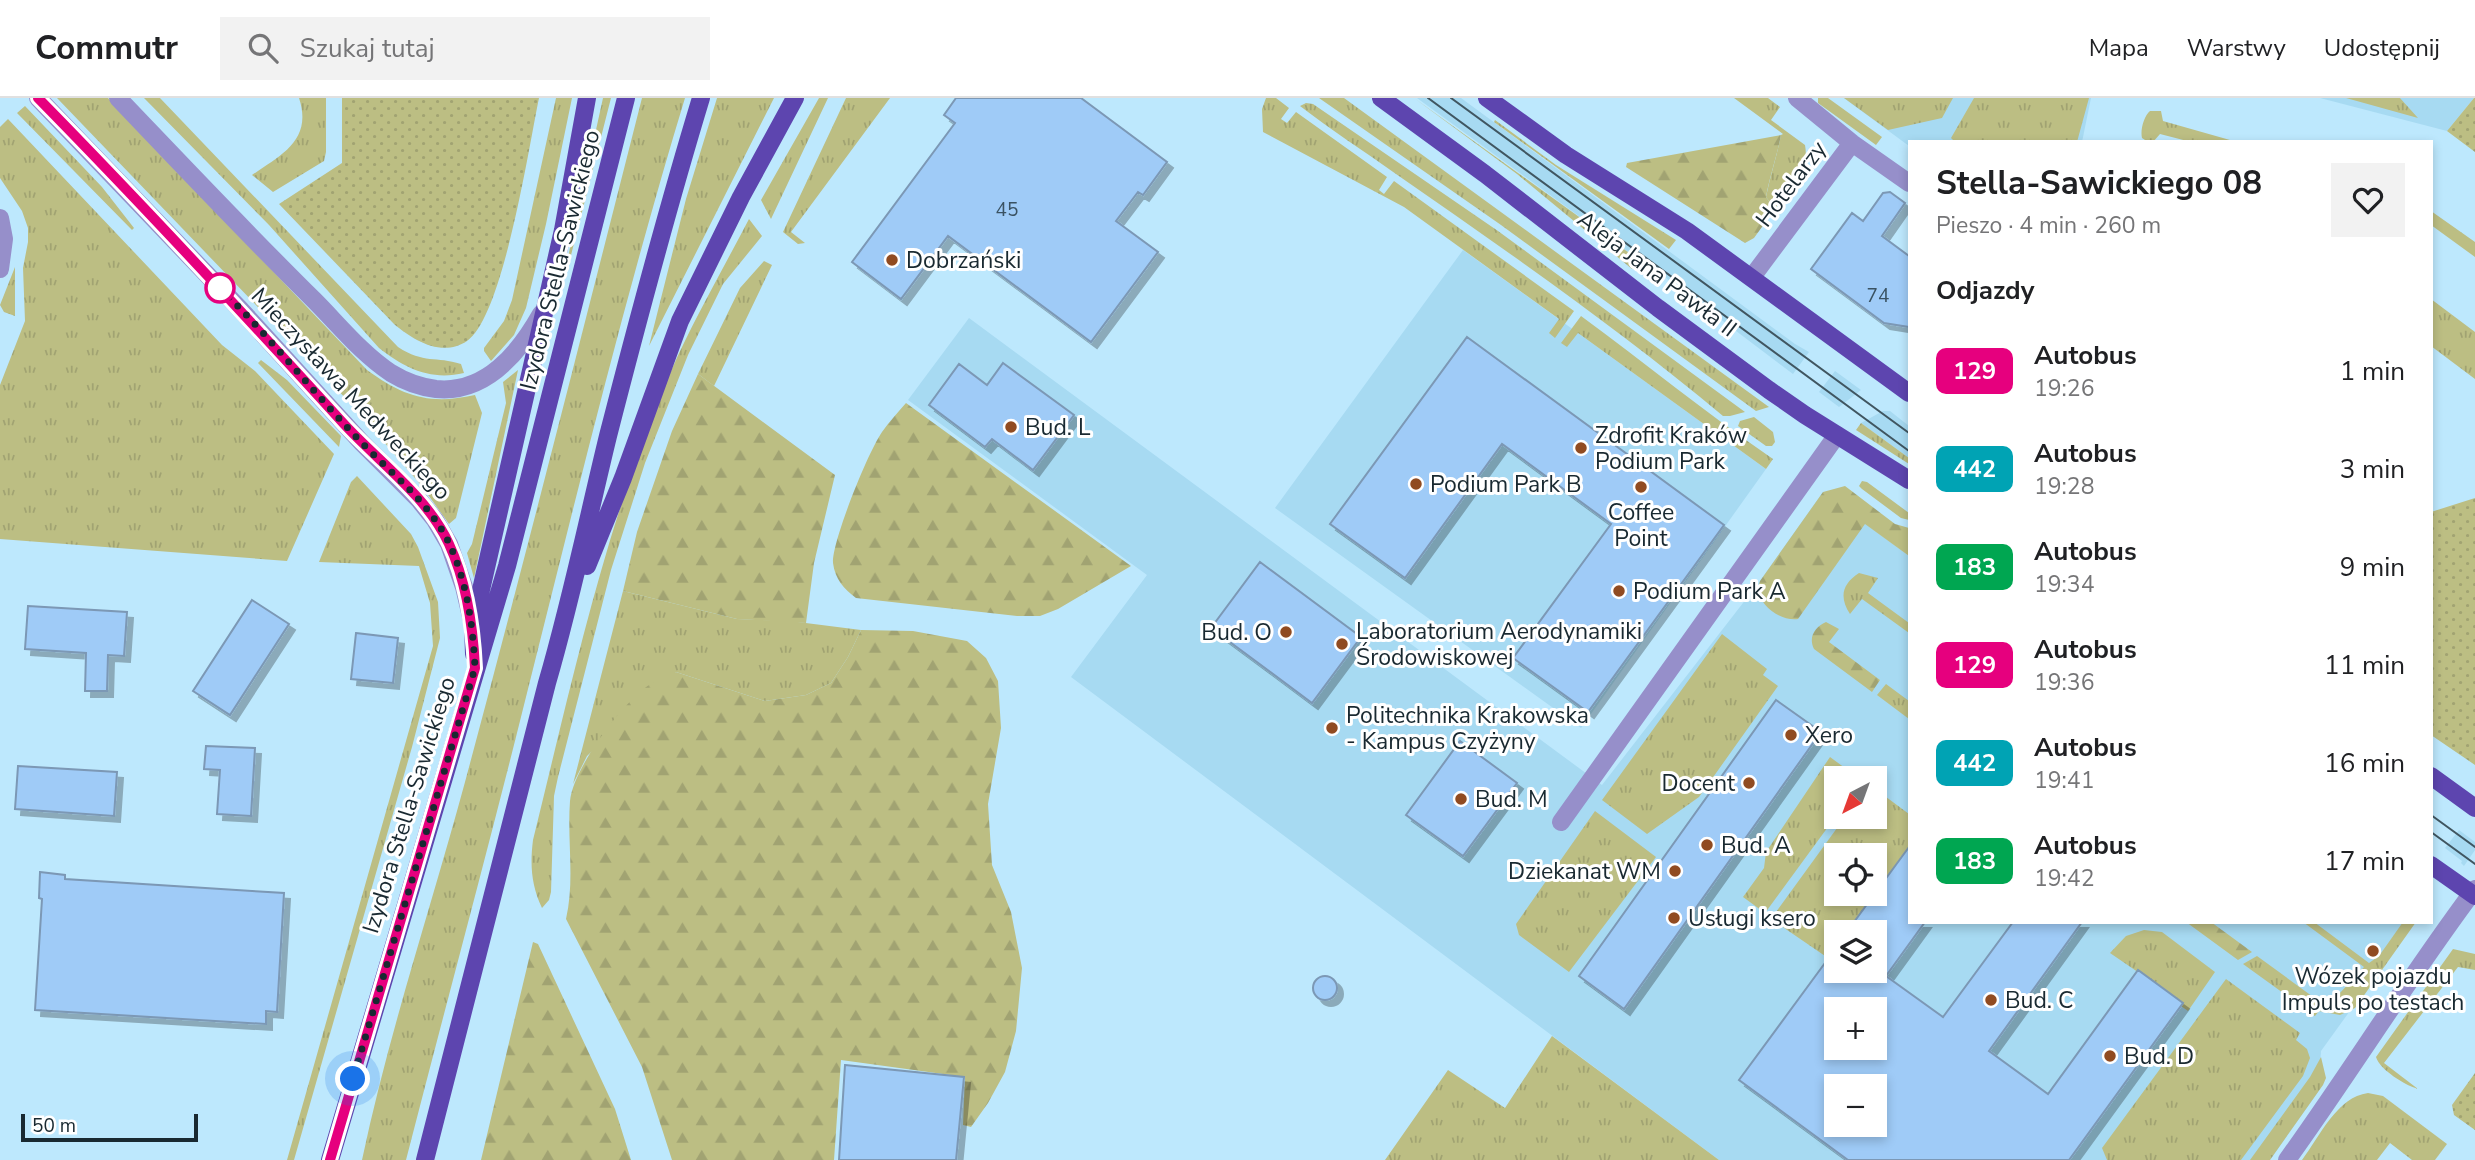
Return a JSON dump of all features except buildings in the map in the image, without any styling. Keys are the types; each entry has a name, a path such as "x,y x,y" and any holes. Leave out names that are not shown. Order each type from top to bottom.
{"main road":[{"path":"475,668 473,625 563,230 587,98"},
{"name":"Izydora Stella-Sawickiego","path":"330,1160 507,566 626,98"},
{"path":"425,1160 567,614 608,437 701,98"},
{"path":"567,614 623,478 680,321 741,197 795,98"},
{"name":"Aleja Jana Pawła II","path":"1381,98 1529,206 1658,308 1790,405 1908,479"},
{"name":"Aleja Jana Pawła II","path":"1487,98 1566,155 1688,231 1908,392"},
{"path":"2433,777 2475,808"},
{"path":"2433,866 2474,893"}],"street":[{"name":"Mieczysława Medweckiego","path":"38,98 241,310 362,443 419,499 449,544 464,587 473,625"},
{"name":"Mieczysława Medweckiego","path":"118,98 281,267 382,366 400,378 423,387 447,389 471,385 510,359 545,308"},
{"path":"1797,98 1852,143"},
{"name":"Hotelarzy","path":"1752,277 1852,143 1908,182"},
{"path":"0,218 4,239 0,269"},
{"path":"1561,822 1837,435"},
{"path":"2287,1160 2379,1024 2474,893"}],"shaded area":[{"path":"1417,98 1461,98 1809,352 1793,374 1641,259"},
{"path":"1844,98 2091,98 2082,140 1908,140 1908,145"},
{"path":"2320,98 2474,98 2447,131"},
{"path":"1463,250 1766,469 1581,728 1275,508"},
{"name":"Politechnika Krakowska - Kampus Czyżyny","path":"969,318 1602,785 1760,581 1823,492 1908,555 1908,924 2413,924 2321,1051 2318,1092 2270,1160 1719,1160 1071,677 1147,575 908,400"},
{"path":"1835,371 1861,390 1839,407 1819,392"},
{"path":"1883,411 1890,411 1908,425 1908,457 1861,423"},
{"path":"2459,830 2475,842 2475,850 2464,866 2462,861 2445,848"}],"green space":[{"path":"57,98 108,98 367,370 393,387 418,396 444,399 475,395 482,413 456,518 449,524 421,485 353,406"},
{"path":"144,98 160,98 398,347 415,356 461,364 464,373 440,375 418,371 379,348 269,225"},
{"path":"299,98 326,98 324,161 273,192 252,175 283,153 298,136 302,125"},
{"path":"342,98 539,98 513,228 492,300 480,326 467,341 457,346 448,348 428,345 394,324 279,204 342,163"},
{"path":"556,98 572,98 526,308 514,335 491,361 484,348 504,321 512,300"},
{"path":"603,98 611,98 568,267 566,266"},
{"path":"642,98 685,98 579,484 406,1160 362,1160 397,1017 488,697"},
{"path":"717,98 774,98 649,346 686,199"},
{"path":"819,98 828,98 771,219 761,200"},
{"path":"846,98 890,98 791,232 805,243 798,244 783,232"},
{"path":"1266,98 1276,98 1289,108 1281,119 1287,123 1296,112 1387,177 1379,190 1384,194 1394,181 1574,311 1555,338 1549,333 1559,319 1404,207 1263,132 1262,109"},
{"path":"1319,98 1344,98 1769,407 1756,411 1501,225"},
{"path":"1414,98 1639,260 1632,269 1517,174"},
{"path":"1734,98 1768,98 1780,107 1771,120 1805,145 1802,171 1775,209 1766,197 1783,134"},
{"path":"1818,98 1828,98 1882,137 1876,145 1818,103"},
{"path":"1844,98 1953,98 1942,118 1888,130"},
{"path":"1974,98 2089,98 2078,140 1951,138"},
{"path":"2346,98 2400,98 2418,118"},
{"path":"2475,98 2475,152 2447,131"},
{"path":"1313,104 1498,231 1745,412 1723,416 1644,352 1562,291 1300,106"},
{"path":"25,106 102,187 134,228 132,230 17,113"},
{"path":"2161,111 2163,121 2230,140 2183,140 2160,134 2155,140 2145,140 2142,138 2142,131 2148,113"},
{"path":"8,119 222,345 255,371 334,454 287,561 0,539 0,385 25,321 23,268 28,242 28,228 22,211 0,178 0,127"},
{"path":"1495,120 1556,165 1676,240 1669,249 1494,122"},
{"path":"1781,135 1766,197 1775,209 1754,238 1745,243 1626,167 1627,163"},
{"path":"2433,212 2475,242 2475,257 2433,226"},
{"path":"749,219 762,236 723,284 688,355 645,463 611,570 554,796 551,892 549,900 542,908 532,874 533,840 609,544 648,428 671,371"},
{"path":"764,261 772,265 714,386 698,374 740,288"},
{"path":"15,267 15,316 4,312 0,305"},
{"path":"2433,300 2475,332 2475,379 2433,348"},
{"path":"1581,316 1773,459 1766,469 1578,333 1567,347 1561,343"},
{"path":"261,360 287,380 341,436 339,447 258,363"},
{"path":"518,370 474,578 467,553 472,544 506,403 503,382"},
{"path":"698,374 835,475 814,563 806,623 737,619 623,591 637,532 672,431"},
{"path":"906,403 1131,566 1058,609 1040,616 1017,616 856,598 841,583 834,569 838,536 876,442"},
{"path":"1754,417 1773,432 1775,442 1772,446 1766,446 1738,426 1740,421"},
{"path":"1861,423 1908,457 1908,463 1856,430"},
{"path":"357,476 411,534 418,547 438,602 440,638 412,747 294,1160 287,1160 433,646 430,603 419,566 319,562 351,482"},
{"path":"1862,481 1867,482 1908,512 1908,520 1901,518 1859,486"},
{"path":"1845,486 1895,524 1908,528 1908,555 1865,524 1798,619 1783,617 1763,603 1760,581 1823,492"},
{"path":"2475,498 2475,765 2433,736 2433,511"},
{"path":"1859,573 1878,578 1868,593 1908,622 1908,632 1862,599 1850,614 1844,602 1844,591"},
{"path":"623,591 737,619 790,621 861,630 831,683 806,695 765,701 676,672 587,756 573,784"},
{"path":"1826,622 1839,629 1829,642 1880,680 1872,692 1814,649 1814,633"},
{"path":"861,630 913,631 967,641 986,658 998,681 1001,728 988,804 992,865 1011,912 1022,968 1016,1031 1005,1072 971,1127 963,1125 965,1077 841,1060 834,1160 672,1160 642,1067 566,919 570,890 569,816 573,787 602,736 628,704 652,683 676,672 765,701 806,695 831,683"},
{"path":"1722,634 1767,669 1763,675 1778,686 1699,797 1647,834 1602,800"},
{"path":"1886,684 1908,700 1908,718 1877,695"},
{"path":"1830,757 1842,766 1824,766 1826,830 1765,913 1743,897 1764,868 1766,852"},
{"path":"1887,798 1908,813 1908,848 1887,877 1887,843 1826,843 1836,830 1886,830"},
{"path":"1595,811 1656,857 1569,972 1519,935 1516,924"},
{"path":"1824,846 1824,906 1866,906 1856,920 1824,920 1824,955 1771,919"},
{"path":"2189,924 2214,924 2252,952 2238,960"},
{"path":"2306,924 2317,924 2369,963 2379,956 2402,924 2415,924 2355,1008 2340,1015 2319,1011 2315,1016 2243,964 2257,956 2327,1007 2364,967"},
{"path":"2144,930 2162,932 2215,972 2188,1011 2181,1006 2183,1003 2110,953 2126,936"},
{"path":"533,942 538,944 615,1109 631,1160 481,1160"},
{"path":"2453,949 2475,954 2475,970 2458,967 2384,1063 2418,1089 2382,1067 2376,1057"},
{"path":"2226,979 2300,1033 2296,1040 2307,1049 2310,1058 2303,1076 2241,1160 2107,1160 2102,1148"},
{"path":"1552,1036 1719,1160 1385,1160 1448,1070 1505,1108"},
{"path":"2321,1057 2326,1078 2323,1085 2270,1160 2250,1160 2310,1077"},
{"path":"2475,1073 2475,1130 2454,1115 2452,1105"},
{"path":"2368,1093 2383,1096 2447,1144 2435,1160 2412,1160 2390,1143 2377,1160 2302,1160 2338,1110 2357,1096"}],"tram line":[{"path":"1428,98 1908,450"},
{"path":"1451,98 1908,432"},
{"path":"2433,816 2475,847"},
{"path":"2433,833 2475,864"}],"bus line":[{"name":"129","path":"38,98 241,310 362,443 419,499 449,544 464,587 473,625 475,668 330,1160"}],"place":[{"name":"Dobrzański","path":"892,260"},
{"name":"Bud. L","path":"1011,427"},
{"name":"Zdrofit Kraków Podium Park","path":"1581,448"},
{"name":"Podium Park B","path":"1416,484"},
{"name":"Coffee Point","path":"1641,487"},
{"name":"Podium Park A","path":"1619,591"},
{"name":"Bud. O","path":"1286,632"},
{"name":"Laboratorium Aerodynamiki Środowiskowej","path":"1342,644"},
{"name":"Politechnika Krakowska - Kampus Czyżyny","path":"1332,728"},
{"name":"Xero","path":"1791,735"},
{"name":"Docent","path":"1749,783"},
{"name":"Bud. M","path":"1461,799"},
{"name":"Bud. A","path":"1707,845"},
{"name":"Dziekanat WM","path":"1675,871"},
{"name":"Usługi ksero","path":"1674,918"},
{"name":"Wózek pojazdu Impuls po testach","path":"2373,951"},
{"name":"Bud. C","path":"1991,1000"},
{"name":"Bud. D","path":"2110,1056"}],"route":[{"path":"220,288 362,443 419,499 435,520 449,544 464,587 473,625 475,668 353,1079"}]}
